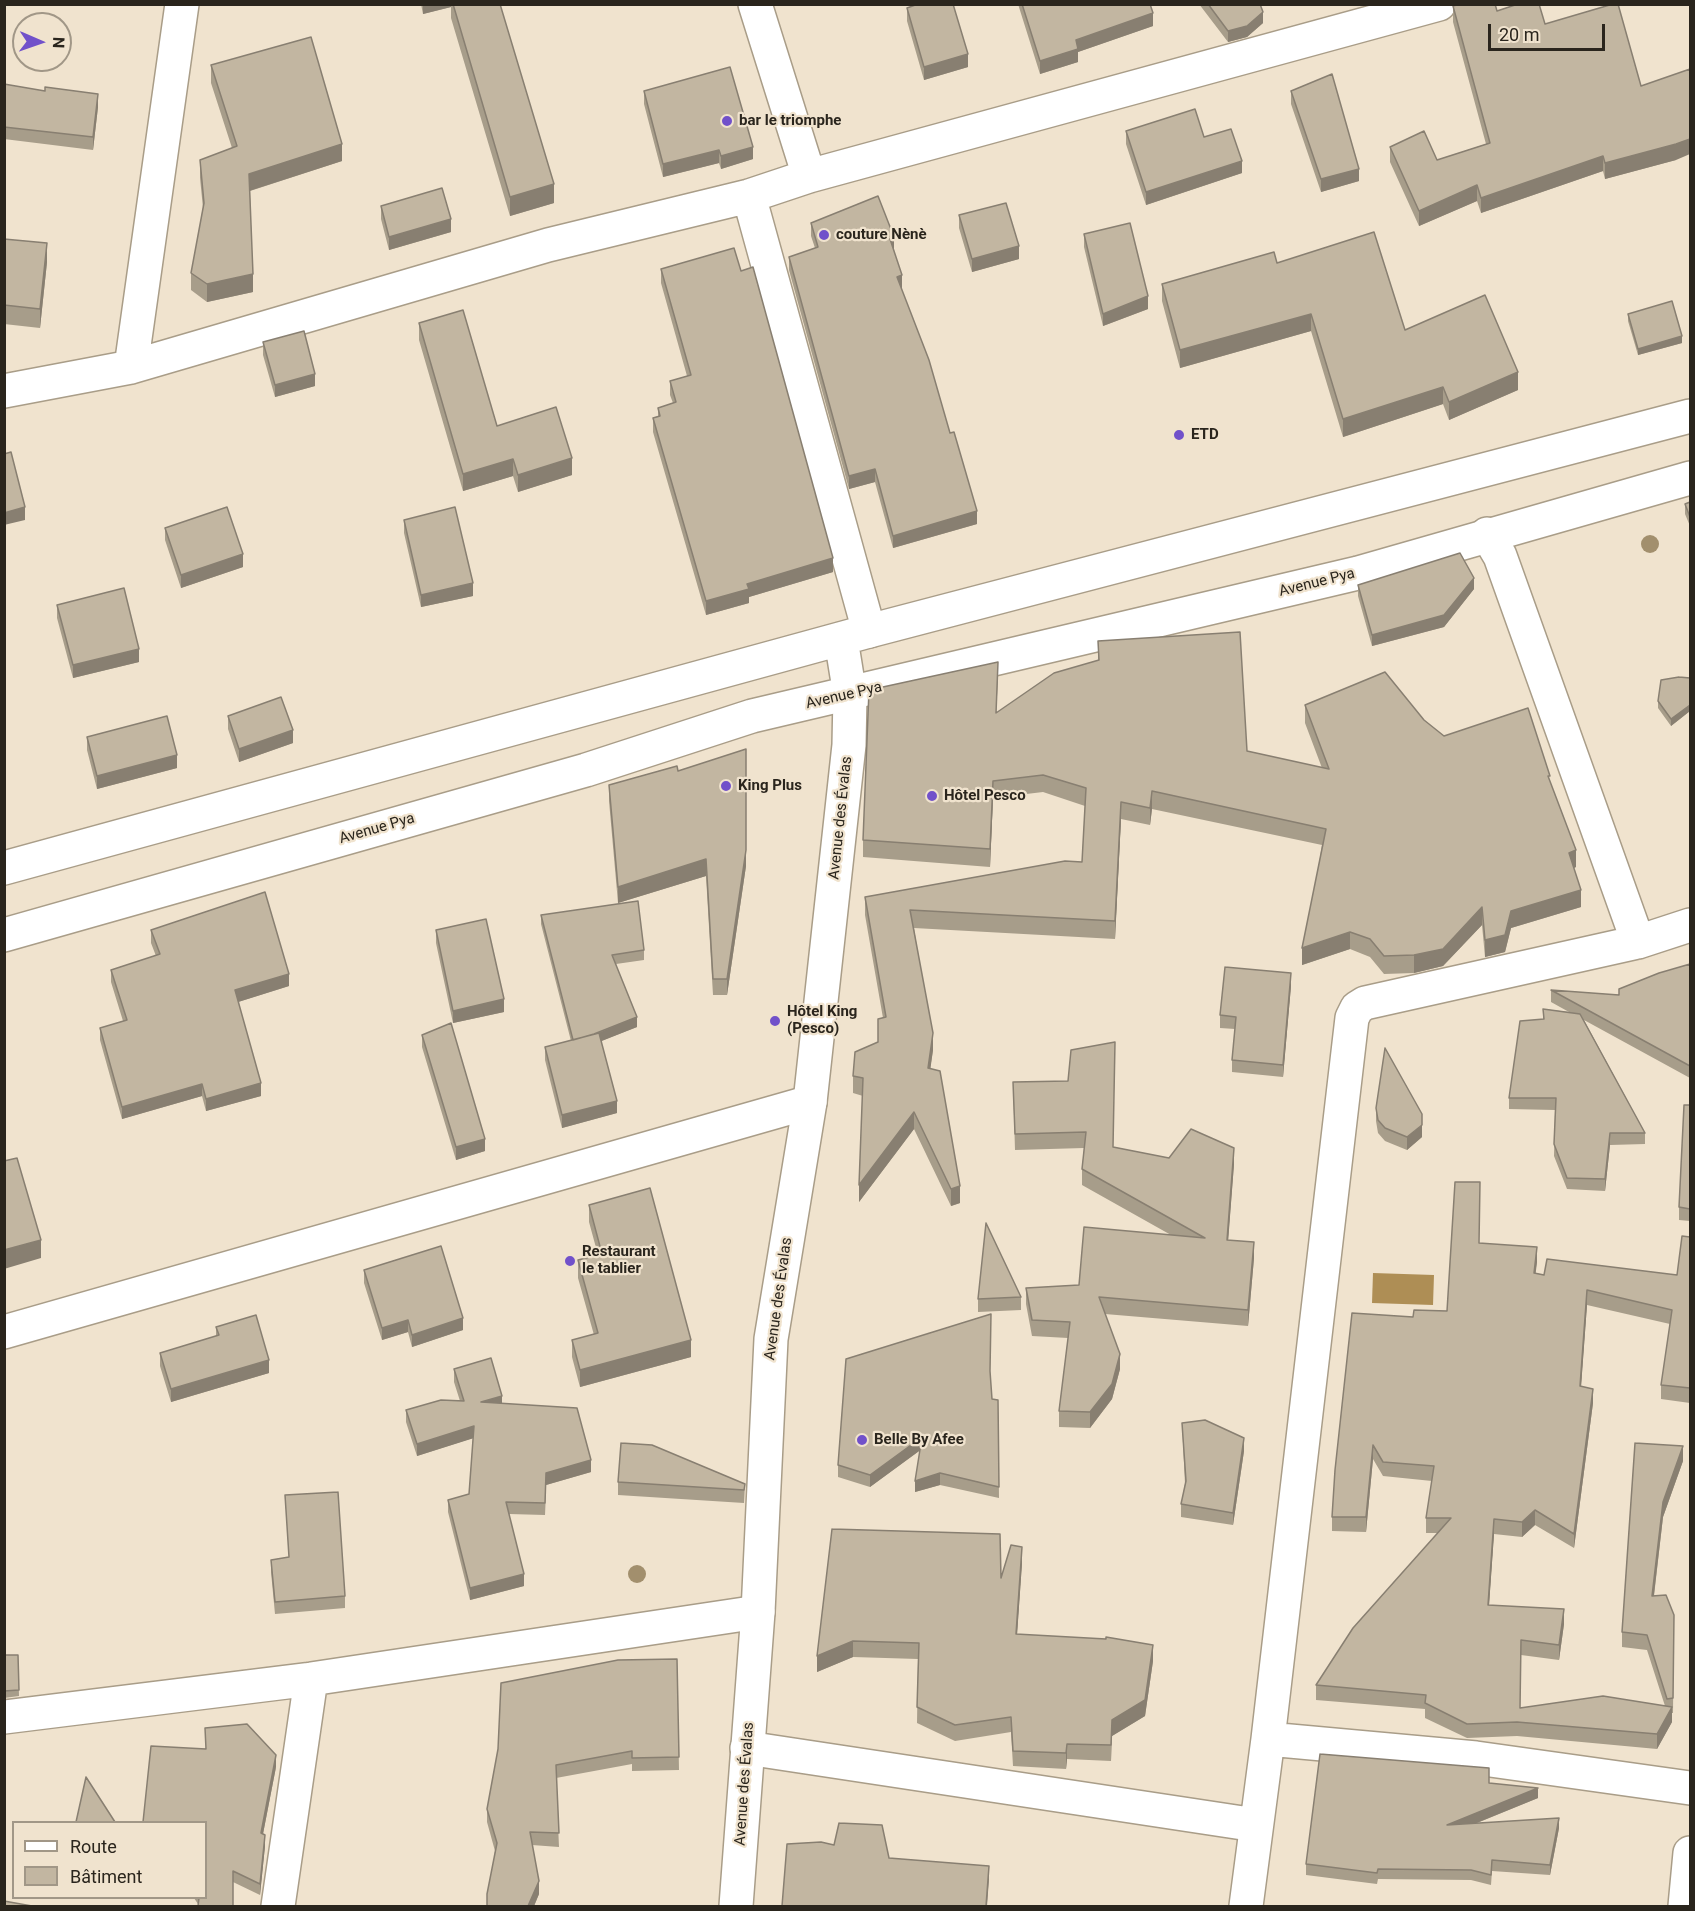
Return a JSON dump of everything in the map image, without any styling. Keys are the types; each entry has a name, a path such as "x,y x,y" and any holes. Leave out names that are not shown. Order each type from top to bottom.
{"street":[{"path":"131,367 182,4"},
{"path":"754,4 809,176"},
{"path":"4,390 131,367 548,245 749,196 809,176 1173,79 1438,4"},
{"name":"Avenue des Évalas","path":"736,1906 758,1612 771,1339 810,1102 849,745 855,635 749,196"},
{"path":"4,868 855,635 1690,416"},
{"name":"Avenue Pya","path":"4,935 586,770 752,716 850,695 1358,573 1690,478"},
{"path":"1488,534 1500,556 1638,942"},
{"path":"1246,1906 1268,1739 1352,1018 1357,1008 1365,1003 1638,942 1690,925"},
{"path":"4,1332 810,1102"},
{"path":"4,1717 311,1679 758,1612"},
{"path":"278,1906 311,1679"},
{"path":"1268,1739 1476,1758 1690,1788"},
{"path":"747,1748 1256,1825"},
{"path":"1685,1906 1690,1853"}],"shaded area":[{"path":"1373,1273 1434,1275 1433,1305 1372,1303"}],"building":[{"path":"453,4 500,4 554,184 510,197"},
{"path":"918,4 953,4 968,54 924,67 907,8"},
{"path":"1022,4 1150,4 1153,13 1076,40 1078,49 1040,61"},
{"path":"1208,4 1260,4 1263,12 1247,26 1228,31"},
{"path":"1495,4 1497,11 1518,4 1539,4 1545,24 1618,4 1641,86 1690,69 1690,139 1605,163 1603,156 1481,198 1477,185 1419,211 1390,147 1424,131 1437,160 1490,143 1453,6"},
{"path":"311,37 342,144 249,174 253,274 207,284 191,273 204,203 200,160 237,146 211,65"},
{"path":"730,67 753,147 721,156 719,150 663,164 644,91"},
{"path":"1332,74 1359,169 1321,179 1291,91"},
{"path":"4,84 45,91 45,87 98,94 93,137 4,127"},
{"path":"1195,109 1204,137 1231,129 1242,161 1146,192 1126,131"},
{"path":"442,188 451,219 389,237 381,206"},
{"path":"878,196 894,237 890,239 902,275 897,277 929,360 950,433 954,432 977,511 893,536 875,469 849,476 789,257 818,247 811,223"},
{"path":"1006,203 1019,246 972,259 959,215"},
{"path":"1130,223 1148,296 1103,314 1084,234"},
{"path":"1374,232 1405,330 1485,295 1518,372 1449,402 1443,387 1343,419 1311,314 1180,350 1162,284 1274,252 1277,263"},
{"path":"4,239 47,243 40,309 4,305"},
{"path":"734,248 741,271 753,267 833,558 747,584 749,589 706,601 653,418 660,416 658,408 676,402 670,381 691,375 661,269"},
{"path":"1672,301 1682,336 1638,349 1628,314"},
{"path":"463,310 497,426 556,407 572,458 518,475 513,459 463,474 419,323"},
{"path":"304,331 315,374 275,385 263,342"},
{"path":"11,452 25,507 4,513 4,454"},
{"path":"1690,502 1690,517 1685,504"},
{"path":"227,507 243,554 181,575 165,528"},
{"path":"455,507 473,583 421,595 404,520"},
{"path":"1460,553 1474,578 1444,615 1372,635 1358,585"},
{"path":"124,588 139,649 73,665 57,605"},
{"path":"1240,632 1247,751 1329,769 1305,705 1385,672 1424,720 1444,736 1528,708 1550,776 1548,776 1576,850 1569,853 1581,890 1511,911 1505,935 1485,940 1482,907 1443,949 1414,955 1384,956 1370,939 1350,932 1302,948 1326,829 1152,791 1150,808 1121,802 1115,921 910,910 933,1033 928,1068 940,1071 960,1186 951,1189 914,1112 859,1185 863,1078 853,1076 855,1052 878,1042 878,1019 886,1017 865,897 1065,861 1082,862 1086,788 1043,775 993,781 990,849 863,840 869,690 998,662 996,713 1054,673 1099,660 1098,641"},
{"path":"1690,678 1690,705 1671,719 1658,701 1661,680"},
{"path":"281,697 293,730 239,749 228,716"},
{"path":"167,716 177,755 97,776 87,737"},
{"path":"746,749 746,850 727,979 713,979 706,859 618,887 609,785 677,766 678,771"},
{"path":"265,892 289,974 235,990 261,1083 206,1099 202,1084 122,1107 100,1028 127,1020 111,970 160,954 151,930"},
{"path":"638,901 644,950 612,955 637,1017 573,1040 541,915"},
{"path":"486,919 504,999 453,1011 436,930"},
{"path":"1690,964 1690,1066 1551,990 1619,995 1619,989 1659,973"},
{"path":"1225,967 1291,973 1283,1065 1232,1060 1236,1017 1220,1015"},
{"path":"1543,1009 1580,1014 1645,1133 1610,1133 1605,1179 1567,1178 1554,1144 1556,1098 1509,1098 1520,1021 1544,1019"},
{"path":"451,1023 485,1139 456,1147 422,1035"},
{"path":"599,1033 617,1101 562,1115 545,1047"},
{"path":"1115,1042 1113,1147 1169,1158 1191,1129 1234,1148 1227,1240 1254,1242 1248,1310 1099,1297 1120,1354 1112,1384 1090,1412 1059,1411 1070,1322 1032,1320 1026,1288 1079,1285 1084,1227 1205,1238 1082,1169 1086,1132 1015,1134 1013,1082 1068,1081 1071,1050"},
{"path":"1385,1048 1422,1114 1422,1125 1407,1137 1385,1128 1378,1120 1376,1108"},
{"path":"1684,1105 1690,1105 1690,1209 1679,1207"},
{"path":"17,1158 41,1240 4,1250 4,1161"},
{"path":"1455,1182 1480,1182 1479,1243 1537,1247 1534,1273 1544,1275 1547,1259 1677,1275 1682,1236 1690,1237 1690,1388 1661,1385 1672,1310 1587,1290 1580,1386 1593,1389 1574,1534 1535,1510 1522,1522 1494,1519 1488,1605 1564,1609 1559,1645 1521,1640 1520,1708 1603,1696 1672,1707 1657,1734 1517,1722 1467,1724 1425,1703 1426,1695 1316,1685 1353,1628 1451,1518 1426,1518 1434,1466 1383,1462 1373,1445 1366,1517 1332,1517 1352,1313 1413,1317 1414,1310 1447,1311"},
{"path":"650,1188 691,1340 580,1370 572,1340 598,1333 578,1260 602,1254 589,1205"},
{"path":"986,1223 1021,1297 978,1299"},
{"path":"441,1246 463,1318 412,1335 408,1320 382,1328 364,1270"},
{"path":"991,1314 990,1371 992,1399 998,1400 999,1487 940,1473 915,1481 922,1437 870,1475 838,1465 846,1359"},
{"path":"256,1315 269,1360 171,1389 160,1353 219,1335 216,1327"},
{"path":"491,1358 502,1396 481,1402 577,1408 591,1460 546,1473 545,1503 506,1502 524,1574 470,1588 448,1500 469,1494 474,1426 417,1444 406,1410 441,1400 464,1401 454,1369"},
{"path":"1205,1420 1244,1438 1233,1513 1181,1504 1186,1481 1182,1423"},
{"path":"621,1443 652,1445 745,1484 744,1490 618,1482"},
{"path":"1635,1443 1683,1446 1663,1502 1652,1596 1666,1595 1674,1615 1673,1698 1667,1699 1647,1635 1622,1632"},
{"path":"338,1492 345,1596 275,1602 271,1560 289,1557 285,1495"},
{"path":"832,1529 1000,1534 1001,1578 1011,1545 1022,1547 1016,1634 1106,1639 1106,1637 1153,1645 1145,1700 1112,1720 1111,1745 1067,1744 1066,1753 1013,1751 1011,1717 955,1725 917,1707 919,1643 853,1641 817,1656"},
{"path":"4,1655 18,1655 19,1690 4,1691"},
{"path":"677,1659 679,1757 632,1758 632,1751 556,1765 559,1833 530,1832 539,1881 528,1906 487,1906 487,1894 497,1843 487,1809 498,1749 501,1683 618,1660"},
{"path":"247,1724 276,1755 261,1833 265,1835 260,1884 233,1871 233,1906 198,1906 199,1899 207,1899 207,1821 143,1821 151,1746 206,1749 205,1728"},
{"path":"1320,1754 1489,1768 1489,1783 1538,1788 1447,1825 1559,1818 1550,1865 1492,1860 1491,1875 1471,1870 1378,1869 1377,1873 1306,1864"},
{"path":"86,1777 114,1821 76,1821"},
{"path":"839,1823 882,1825 889,1858 989,1866 986,1906 782,1906 787,1844 821,1842 834,1845"},
{"path":"4,1901 32,1906 4,1906"}],"place":[{"name":"bar le triomphe","path":"727,121"},
{"name":"couture Nènè","path":"824,235"},
{"name":"ETD","path":"1179,435"},
{"name":"King Plus","path":"726,786"},
{"name":"Hôtel Pesco","path":"932,796"},
{"name":"Hôtel King (Pesco)","path":"775,1021"},
{"name":"Restaurant le tablier","path":"570,1261"},
{"name":"Belle By Afee","path":"862,1440"}]}
